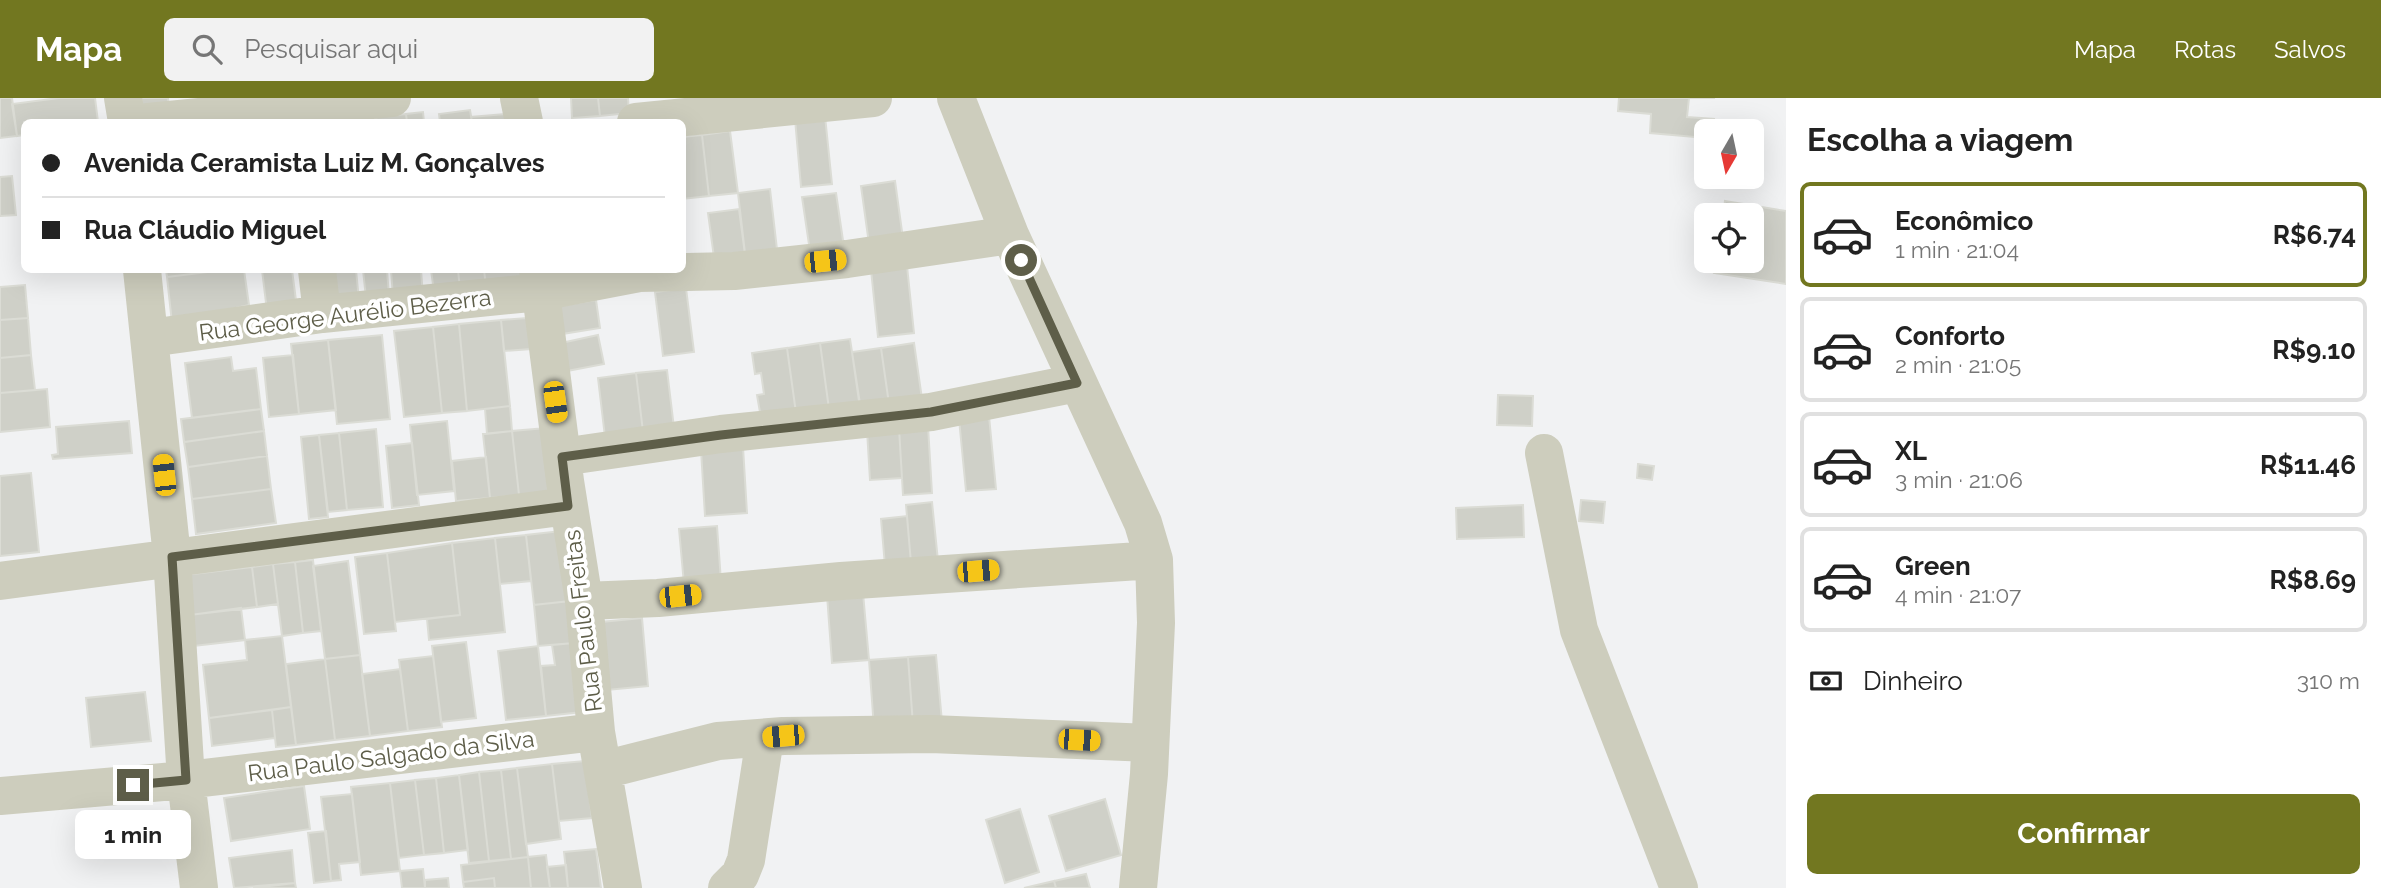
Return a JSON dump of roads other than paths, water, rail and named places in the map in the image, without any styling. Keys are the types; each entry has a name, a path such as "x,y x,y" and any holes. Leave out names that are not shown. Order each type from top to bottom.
{"street":[{"path":"123,98 126,119"},
{"path":"205,119 301,114 392,98"},
{"path":"520,98 524,119"},
{"path":"666,119 873,98"},
{"path":"956,98 1010,235 1143,523 1154,560 1156,623 1150,743 1138,888"},
{"name":"Rua George Aurélio Bezerra","path":"686,272 734,271 810,263 1010,235"},
{"path":"142,273 172,557 186,780 199,888"},
{"path":"317,273 322,314"},
{"name":"Rua George Aurélio Bezerra","path":"149,338 539,281 639,273"},
{"name":"Rua Paulo Freitas","path":"539,281 568,506 584,601 596,732 623,888"},
{"path":"562,457 721,435 931,412 1077,383"},
{"path":"1544,453 1579,630 1679,888"},
{"path":"0,581 568,506"},
{"path":"584,601 658,598 841,581 1154,560"},
{"name":"Rua Paulo Salgado da Silva","path":"0,796 186,780 596,732"},
{"path":"603,770 718,741 765,738 931,734 1150,743"},
{"path":"727,888 740,875 746,860 765,738"}]}
